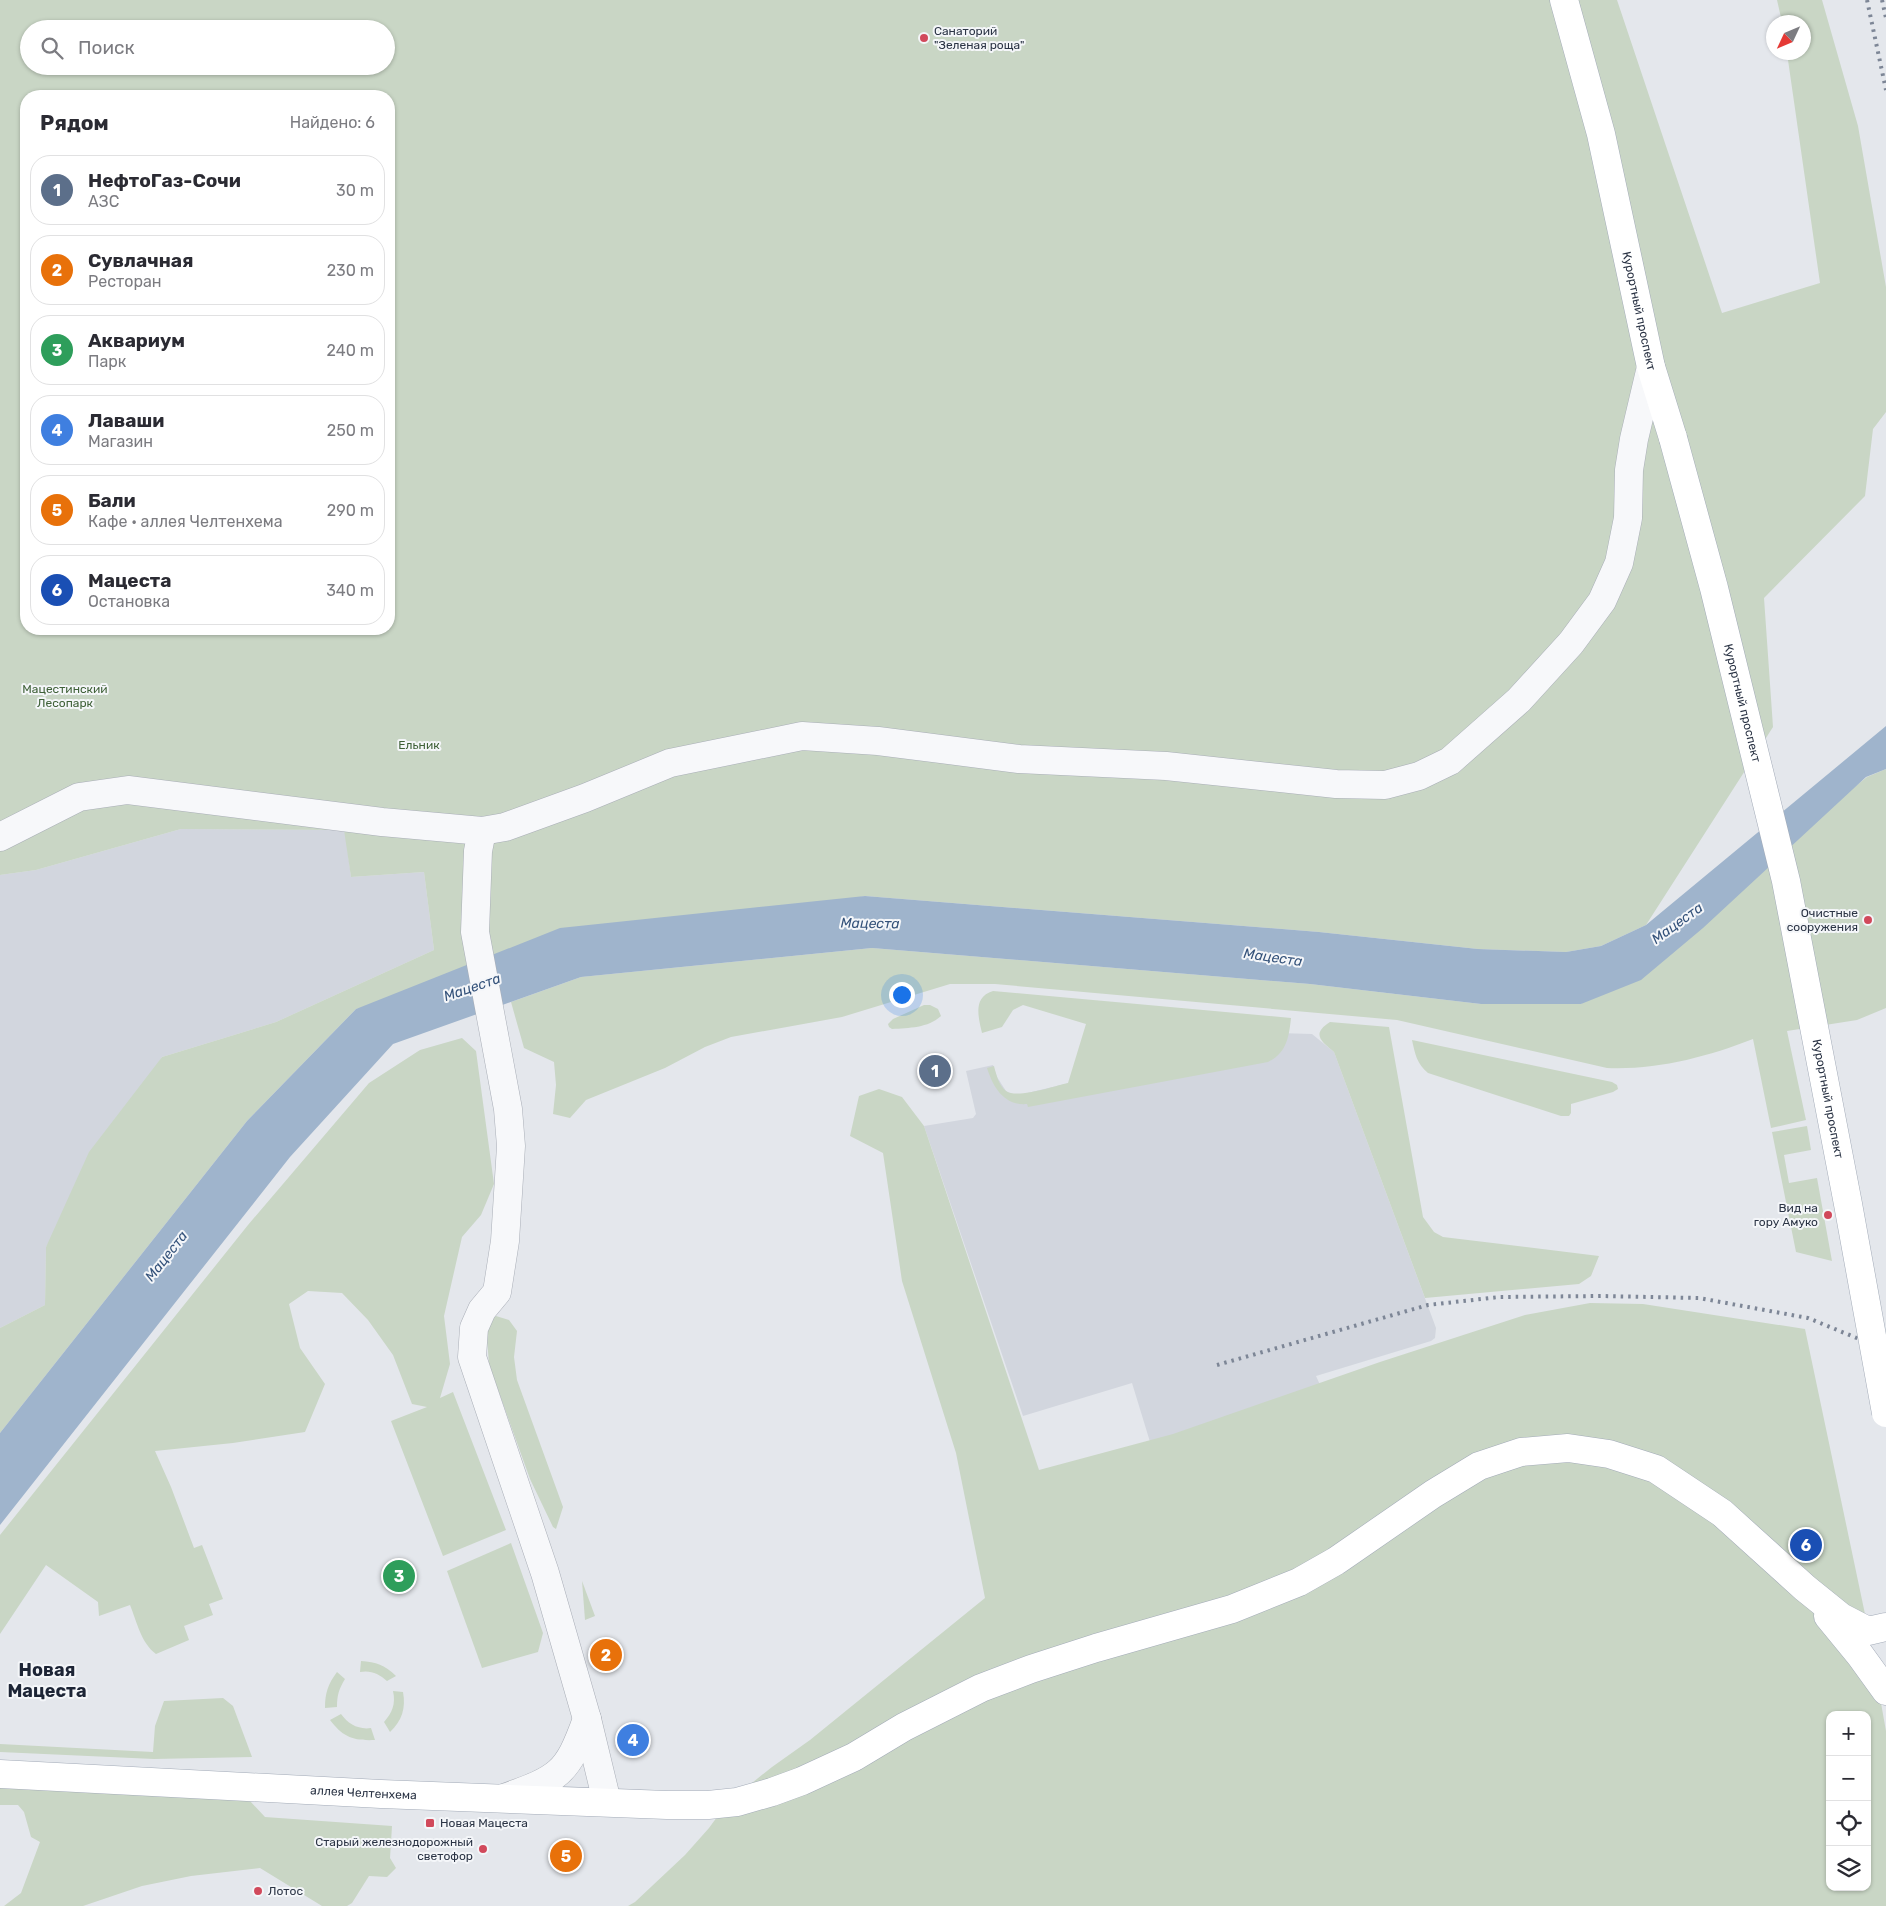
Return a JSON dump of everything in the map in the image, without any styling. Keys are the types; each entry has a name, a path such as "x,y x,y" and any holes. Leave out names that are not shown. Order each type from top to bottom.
{"main road":[{"name":"Курортный проспект","path":"1564,0 1601,134 1651,367 1673,438 1714,588 1786,881 1886,1413"},
{"name":"аллея Челтенхема","path":"0,1774 381,1794 679,1805 728,1802 752,1798 802,1781 854,1757 904,1727 980,1688 1096,1648 1232,1609 1299,1582 1336,1561 1432,1494 1479,1466 1521,1452 1568,1448 1609,1454 1656,1469 1722,1513 1804,1588"},
{"path":"1804,1588 1841,1617 1857,1626 1868,1631 1886,1627"},
{"path":"1804,1588 1860,1654 1886,1691"}],"street":[{"path":"0,837 79,797 128,790 382,822 482,831 505,827 585,798 670,762 802,736 878,741 1019,759 1166,766 1336,784 1385,785 1419,776 1450,761 1520,700 1571,643 1602,601 1619,562 1628,518 1629,470 1651,367"},
{"path":"482,831 478,851 475,932 508,1109 511,1146 504,1241 497,1292 482,1310 474,1328 472,1357 545,1573 587,1719 607,1802"},
{"path":"504,1798 540,1785 558,1774 572,1758 587,1719"}],"shaded area":[{"path":"181,829 345,830 351,877 424,872 434,950 276,1022 162,1057 46,1247 45,1305 0,1328 0,875 36,870"},
{"path":"1278,1033 1312,1034 1334,1052 1436,1328 1435,1338 1431,1341 1316,1376 1321,1387 1158,1468 1132,1383 1023,1416 924,1126 973,1118 976,1114 966,1071 993,1065 997,1077 1006,1091 1015,1096"}],"green space":[{"path":"0,0 1617,0 1722,313 1820,283 1788,60 1811,60 1811,15 1780,15 1777,0 1822,0 1858,126 1886,287 1886,412 1873,429 1865,496 1764,598 1773,727 1646,925 1601,946 1566,952 1478,949 1319,932 865,896 356,1009 247,1121 0,1433 0,1328 45,1305 46,1247 89,1152 162,1057 276,1022 434,950 424,872 351,877 344,830 181,829 36,870 0,875"},
{"path":"1886,769 1886,1008 1857,1020 1787,1031 1806,1120 1771,1128 1753,1039 1700,1057 1681,1061 1644,1067 1607,1068 1397,1020 995,984 950,984 842,1017 731,1037 705,1047 665,1068 586,1100 570,1118 553,1114 556,1085 554,1062 524,1048 511,1002 581,977 872,948 1310,984 1481,1004 1581,1004 1867,777"},
{"path":"993,991 1291,1018 1288,1037 1283,1049 1268,1062 1028,1107 1027,1104 1012,1102 1001,1094 996,1088 987,1068 994,1066 1001,1086 1011,1093 1027,1093 1068,1083 1086,1024 1023,1005 1013,1010 1002,1027 982,1033 978,1008 982,998"},
{"path":"924,1005 930,1005 938,1009 941,1016 930,1023 918,1027 892,1029 889,1027 888,1024 893,1019"},
{"path":"1330,1022 1389,1027 1423,1217 1434,1232 1443,1237 1599,1256 1591,1276 1579,1284 1425,1298 1334,1052 1320,1037 1321,1030"},
{"path":"462,1038 476,1051 494,1184 481,1215 462,1237 444,1316 450,1364 440,1398 453,1392 506,1530 443,1556 391,1421 427,1407 412,1404 393,1355 368,1320 342,1293 308,1291 289,1304 300,1348 325,1384 305,1432 233,1443 155,1451 194,1548 202,1545 223,1599 209,1604 213,1615 184,1626 189,1640 156,1654 143,1638 130,1605 99,1616 98,1602 46,1565 0,1634 0,1535 248,1225 369,1083 420,1050"},
{"path":"1412,1040 1612,1082 1617,1085 1618,1089 1571,1104 1569,1116 1561,1116 1428,1073 1424,1070 1415,1054"},
{"path":"879,1089 902,1097 924,1126 1039,1470 1173,1434 1380,1362 1525,1315 1590,1303 1643,1304 1805,1329 1865,1614 1886,1731 1886,1906 628,1906 635,1902 685,1855 709,1828 728,1802 810,1740 985,1598 956,1453 902,1281 883,1153 850,1136 859,1096"},
{"path":"1807,1126 1811,1150 1784,1155 1789,1183 1817,1178 1832,1261 1796,1252 1772,1132"},
{"path":"496,1316 509,1320 517,1331 514,1357 517,1380 563,1507 556,1529 553,1527 530,1479 489,1364 486,1326"},
{"path":"511,1543 543,1633 538,1652 482,1668 447,1571"},
{"path":"582,1581 595,1616 585,1620"},
{"path":"361,1661 380,1665 396,1676 387,1681 375,1673 360,1672"},
{"path":"337,1672 345,1679 337,1699 337,1707 325,1708 328,1689"},
{"path":"393,1691 403,1692 404,1703 400,1719 390,1732 384,1722 393,1708"},
{"path":"223,1698 233,1706 252,1757 154,1759 0,1752 0,1744 153,1752 155,1726 164,1701"},
{"path":"341,1714 354,1725 362,1728 371,1728 375,1740 355,1739 344,1734 330,1720"},
{"path":"0,1774 236,1786 265,1817 392,1826 390,1858 396,1868 387,1877 369,1876 352,1903 347,1906 322,1906 260,1868 191,1876 142,1886 83,1906 4,1906 21,1893 40,1842 31,1837 24,1812 18,1805 0,1805"}],"water":[{"path":"1886,726 1886,769 1866,777 1703,928 1641,980 1581,1004 1481,1004 1310,984 872,948 581,977 393,1044 290,1157 0,1525 0,1433 247,1121 356,1009 560,928 865,896 1319,932 1478,949 1566,952 1601,946 1646,925"}],"railway":[{"path":"1867,0 1886,90"},
{"path":"1882,0 1886,18"},
{"path":"1217,1365 1428,1305 1499,1297 1601,1296 1699,1298 1808,1318 1886,1350"}],"place":[{"name":"Санаторий \"Зеленая роща\"","path":"924,38"},
{"name":"Очистные сооружения","path":"1868,920"},
{"name":"НефтоГаз-Сочи","path":"935,1071"},
{"name":"Вид на гору Амуко","path":"1828,1215"},
{"name":"Мацеста","path":"1806,1545"},
{"name":"Аквариум","path":"399,1576"},
{"name":"Сувлачная","path":"606,1655"},
{"name":"Лаваши","path":"633,1740"},
{"name":"Новая Мацеста","path":"430,1823"},
{"name":"Старый железнодорожный светофор","path":"483,1849"},
{"name":"Бали","path":"566,1856"},
{"name":"Лотос","path":"258,1891"}],"district":[{"name":"Новая Мацеста","path":"47,1680"}],"park label":[{"name":"Мацестинский Лесопарк","path":"65,696"},
{"name":"Ельник","path":"419,745"}]}
